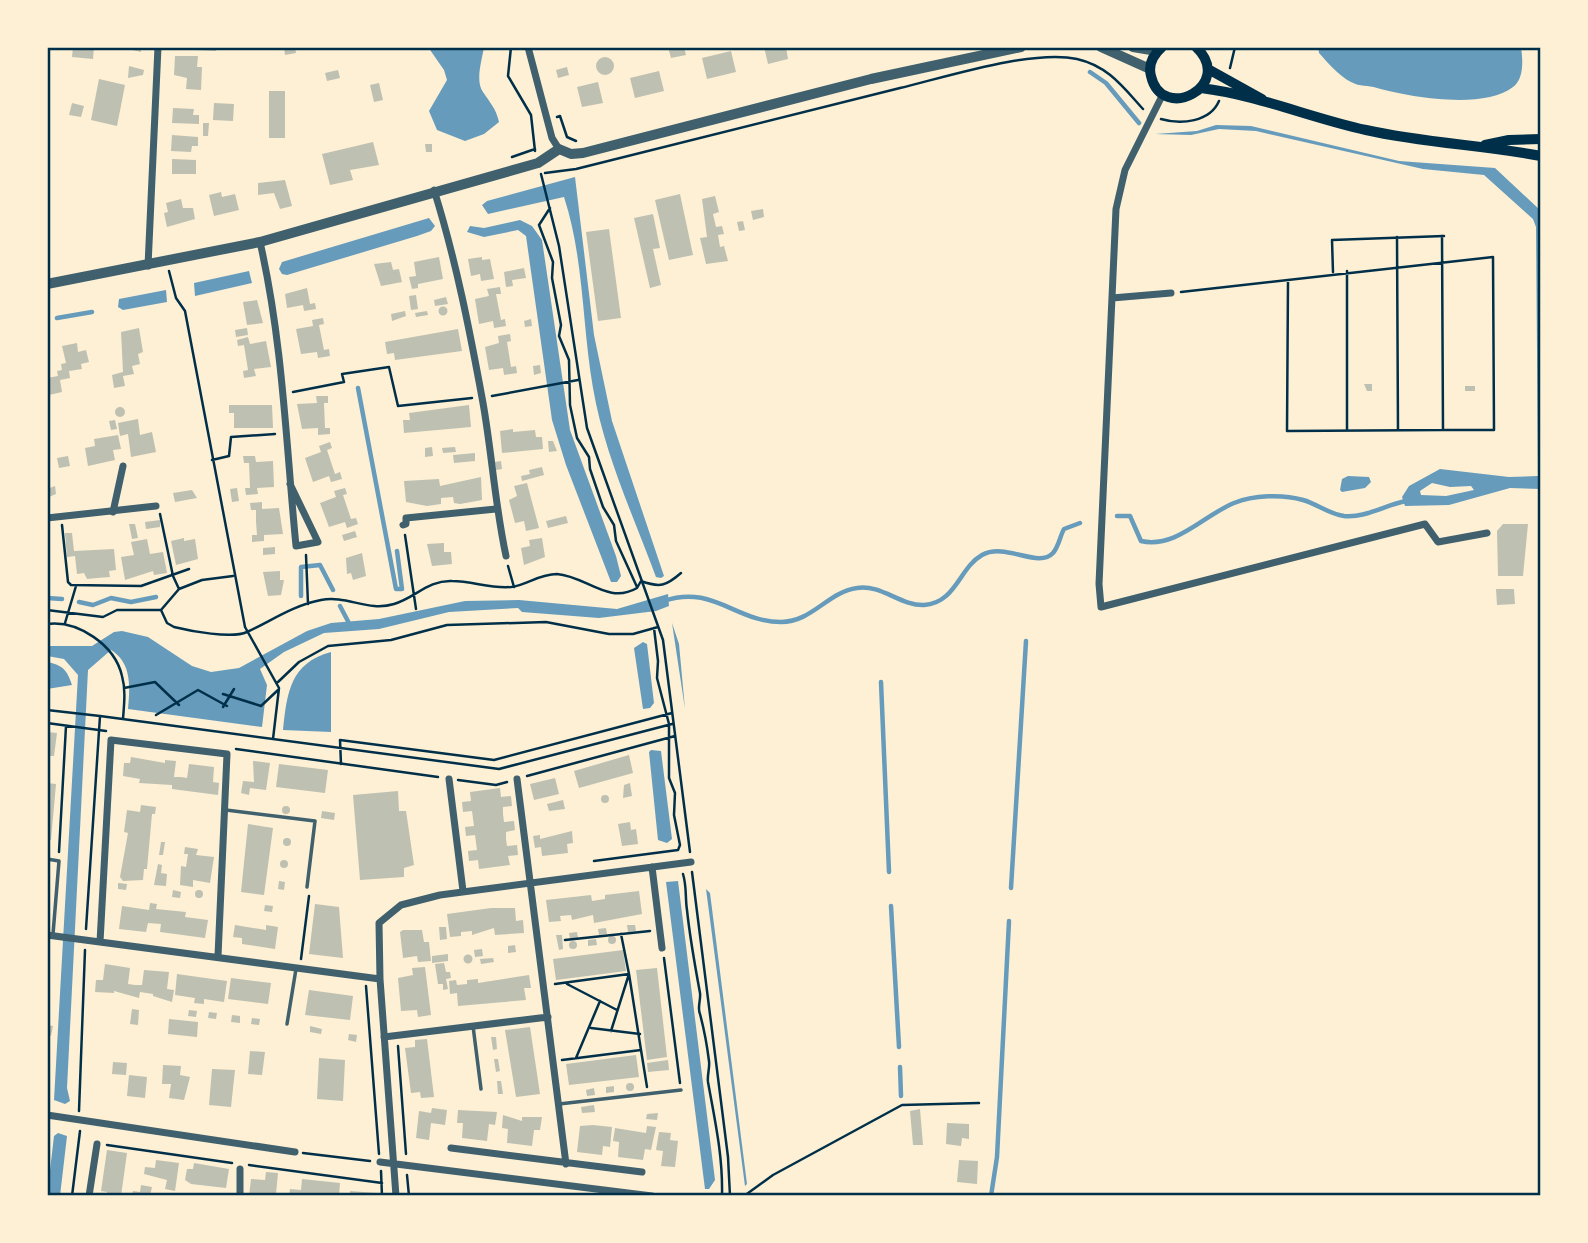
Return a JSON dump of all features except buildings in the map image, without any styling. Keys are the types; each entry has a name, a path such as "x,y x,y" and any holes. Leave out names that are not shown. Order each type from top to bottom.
{"main road":[{"path":"1159,49 1150,69 1156,87 1170,97 1187,97 1201,88 1208,69 1206,60 1196,47"},
{"path":"1208,69 1265,100"},
{"path":"1201,88 1265,100 1364,130 1422,141 1541,156"},
{"path":"1479,147 1509,140 1541,139"}],"street":[{"path":"148,265 149,189 159,47"},
{"path":"528,47 554,143 559,149 571,154 871,79 1021,47"},
{"path":"1101,47 1150,69"},
{"path":"1133,47 1159,49"},
{"path":"1163,94 1132,155 1120,187 1115,226 1101,607 1424,524 1438,542 1487,533"},
{"path":"47,284 260,242 434,190 538,163 559,149"},
{"path":"434,190 453,255 482,397 496,509 506,556"},
{"path":"260,242 284,394 290,484 296,546 318,542 290,484"},
{"path":"1112,298 1171,293"},
{"path":"113,512 123,466"},
{"path":"47,518 156,506"},
{"path":"403,525 407,524 406,518 496,509"},
{"path":"100,942 111,740 227,754 218,956"},
{"path":"453,779 463,891"},
{"path":"517,779 566,1164"},
{"path":"396,1196 380,979 379,923 401,905 463,891 691,862"},
{"path":"652,867 662,948"},
{"path":"50,935 380,979"},
{"path":"384,1037 548,1017"},
{"path":"47,1115 295,1152"},
{"path":"89,1196 97,1144"},
{"path":"451,1148 642,1172"},
{"path":"380,1162 652,1196"},
{"path":"239,1166 240,1196"}],"lane":[{"path":"226,810 315,821 307,887"},
{"path":"47,859 59,860 50,935"},
{"path":"287,1024 298,969"},
{"path":"473,1026 481,1089"},
{"path":"559,1104 681,1090"}],"path":[{"path":"512,47 508,76 531,115 535,149"},
{"path":"1226,79 1236,47"},
{"path":"594,862 678,850 680,845 674,815 675,793 669,778 671,757 667,739 672,713 664,649 658,625 592,443 578,380 559,246 541,173 576,169 943,78 1040,58 1069,57 1094,64 1117,79 1144,110 1172,122 1206,116 1217,105 1223,92"},
{"path":"547,119 560,116 569,139 581,141"},
{"path":"550,208 539,225 553,262 556,308 561,325 559,336 569,360 566,382 577,438 589,457 590,470 603,507 614,525 616,541 637,588"},
{"path":"1333,273 1332,240 1443,236 1443,430"},
{"path":"1396,237 1399,265 1398,430"},
{"path":"1171,293 1399,265 1493,257 1494,430 1287,431 1288,279"},
{"path":"167,261 176,298 185,312 233,576 247,632 278,682 273,739"},
{"path":"1347,271 1348,430"},
{"path":"284,394 344,382 342,374 389,367 398,406 482,397 578,380"},
{"path":"212,460 229,456 231,438 287,433"},
{"path":"156,506 173,576 179,589"},
{"path":"62,517 68,582 76,586 141,586 189,569"},
{"path":"403,525 416,609"},
{"path":"506,556 514,587"},
{"path":"306,563 308,604"},
{"path":"641,581 658,587 668,585 681,573"},
{"path":"161,610 167,624 174,627 220,635 247,632 282,613 308,604 344,598 372,607 395,604 429,584 452,581 491,588 514,587 538,576 557,574 588,583 608,593 620,594 637,588 641,581"},
{"path":"47,610 103,617 117,610 161,610 179,589 202,580 233,576"},
{"path":"65,623 76,586"},
{"path":"278,682 299,662 328,646 391,640 447,625 546,622 610,634 634,634 658,625"},
{"path":"47,624 65,623 90,633 118,664 124,688 123,719"},
{"path":"653,628 658,661 657,678 675,736 729,1157 730,1196"},
{"path":"124,688 155,682 178,704"},
{"path":"223,694 261,706 279,688"},
{"path":"156,715 198,690 225,706 234,689"},
{"path":"47,710 499,769 671,724"},
{"path":"341,764 340,740 494,760 672,713"},
{"path":"72,1196 80,1120 82,939 100,716"},
{"path":"47,723 89,729"},
{"path":"59,860 68,726"},
{"path":"453,779 496,785 675,736"},
{"path":"229,748 438,777"},
{"path":"452,763 453,755"},
{"path":"510,756 517,779"},
{"path":"680,863 697,965 695,976 700,994 699,1014 704,1023 709,1059 709,1084 719,1133 716,1146 724,1169 722,1196"},
{"path":"298,969 309,891 307,887"},
{"path":"565,940 660,929"},
{"path":"621,934 648,1094"},
{"path":"662,948 681,1090"},
{"path":"544,986 629,974"},
{"path":"611,1031 629,974"},
{"path":"365,978 382,1196"},
{"path":"565,983 617,1010"},
{"path":"576,1058 600,1001"},
{"path":"589,1028 639,1034"},
{"path":"397,1036 409,1196"},
{"path":"554,1061 641,1050"},
{"path":"744,1196 774,1175 901,1105 979,1103"},
{"path":"97,1144 239,1166 382,1183"},
{"path":"295,1152 380,1162"}],"water":[{"path":"428,47 484,47 480,70 481,87 499,122 484,134 465,141 437,130 429,111 447,80 444,70"},
{"path":"1318,47 1521,47 1522,69 1517,84 1500,94 1466,100 1426,98 1354,84 1334,69 1319,53"},
{"path":"1216,125 1251,126 1399,161 1495,168 1541,211 1541,489 1510,488 1449,505 1405,506 1402,497 1409,486 1440,469 1509,477 1538,476 1536,227 1533,219 1484,175 1423,169 1256,131 1219,129 1191,135 1155,134 1197,131","holes":["1432,483 1450,487 1471,486 1474,490 1446,496 1421,495 1420,491"]},
{"path":"575,177 594,335 612,421 664,576 661,578 656,577 604,436 589,364 571,220 564,197 488,214 482,205 487,201"},
{"path":"429,218 435,226 431,231 417,236 287,275 282,274 279,269 282,262"},
{"path":"520,220 532,226 542,240 570,430 616,556 621,576 617,582 611,582 566,465 552,420 526,236 518,230 484,237 467,232 470,226 484,228"},
{"path":"249,271 252,283 195,296 194,283"},
{"path":"166,290 167,302 123,310 118,307 119,299"},
{"path":"1348,476 1369,477 1371,482 1365,488 1342,492 1342,479"},
{"path":"668,594 669,606 656,611 599,618 522,612 518,608 449,612 379,629 324,633 284,652 260,669 267,685 262,727 128,709 129,684 126,669 118,655 111,650 88,670 67,1088 70,1101 65,1104 54,1100 78,675 64,659 47,656 47,646 92,646 114,632 122,631 148,637 192,666 211,672 239,668 307,631 331,623 379,619 465,601 519,600 617,609"},
{"path":"672,623 679,644 685,709"},
{"path":"643,642 647,644 654,703 650,708 643,709 634,648"},
{"path":"331,652 331,732 283,730 286,704 293,681 307,664"},
{"path":"47,662 64,669 72,685 47,689"},
{"path":"661,751 672,839 667,843 658,840 649,752"},
{"path":"678,881 715,1180 709,1189 705,1189 666,882"},
{"path":"706,889 710,893 747,1184 745,1186"},
{"path":"58,1133 67,1136 60,1196 47,1196 54,1136"}],"waterway":[{"path":"1090,72 1106,83 1139,123"},
{"path":"57,318 92,312"},
{"path":"358,388 396,589 402,589 397,551"},
{"path":"1117,516 1130,516 1141,541 1154,542 1178,536 1223,508 1250,498 1295,498 1344,516 1360,515 1406,501"},
{"path":"664,601 696,597 750,616 781,622 802,617 837,595 857,588 874,589 916,604 935,603 950,592 974,561 982,555 1001,551 1030,557 1047,557 1055,550 1064,529 1080,523"},
{"path":"301,596 301,567 320,565 333,590"},
{"path":"79,602 93,605 111,598 131,602 156,597"},
{"path":"47,598 62,599"},
{"path":"340,606 351,627"},
{"path":"1011,888 1026,641"},
{"path":"881,682 889,872"},
{"path":"891,906 899,1047"},
{"path":"991,1196 997,1157 1009,921"},
{"path":"900,1067 901,1096"}]}
